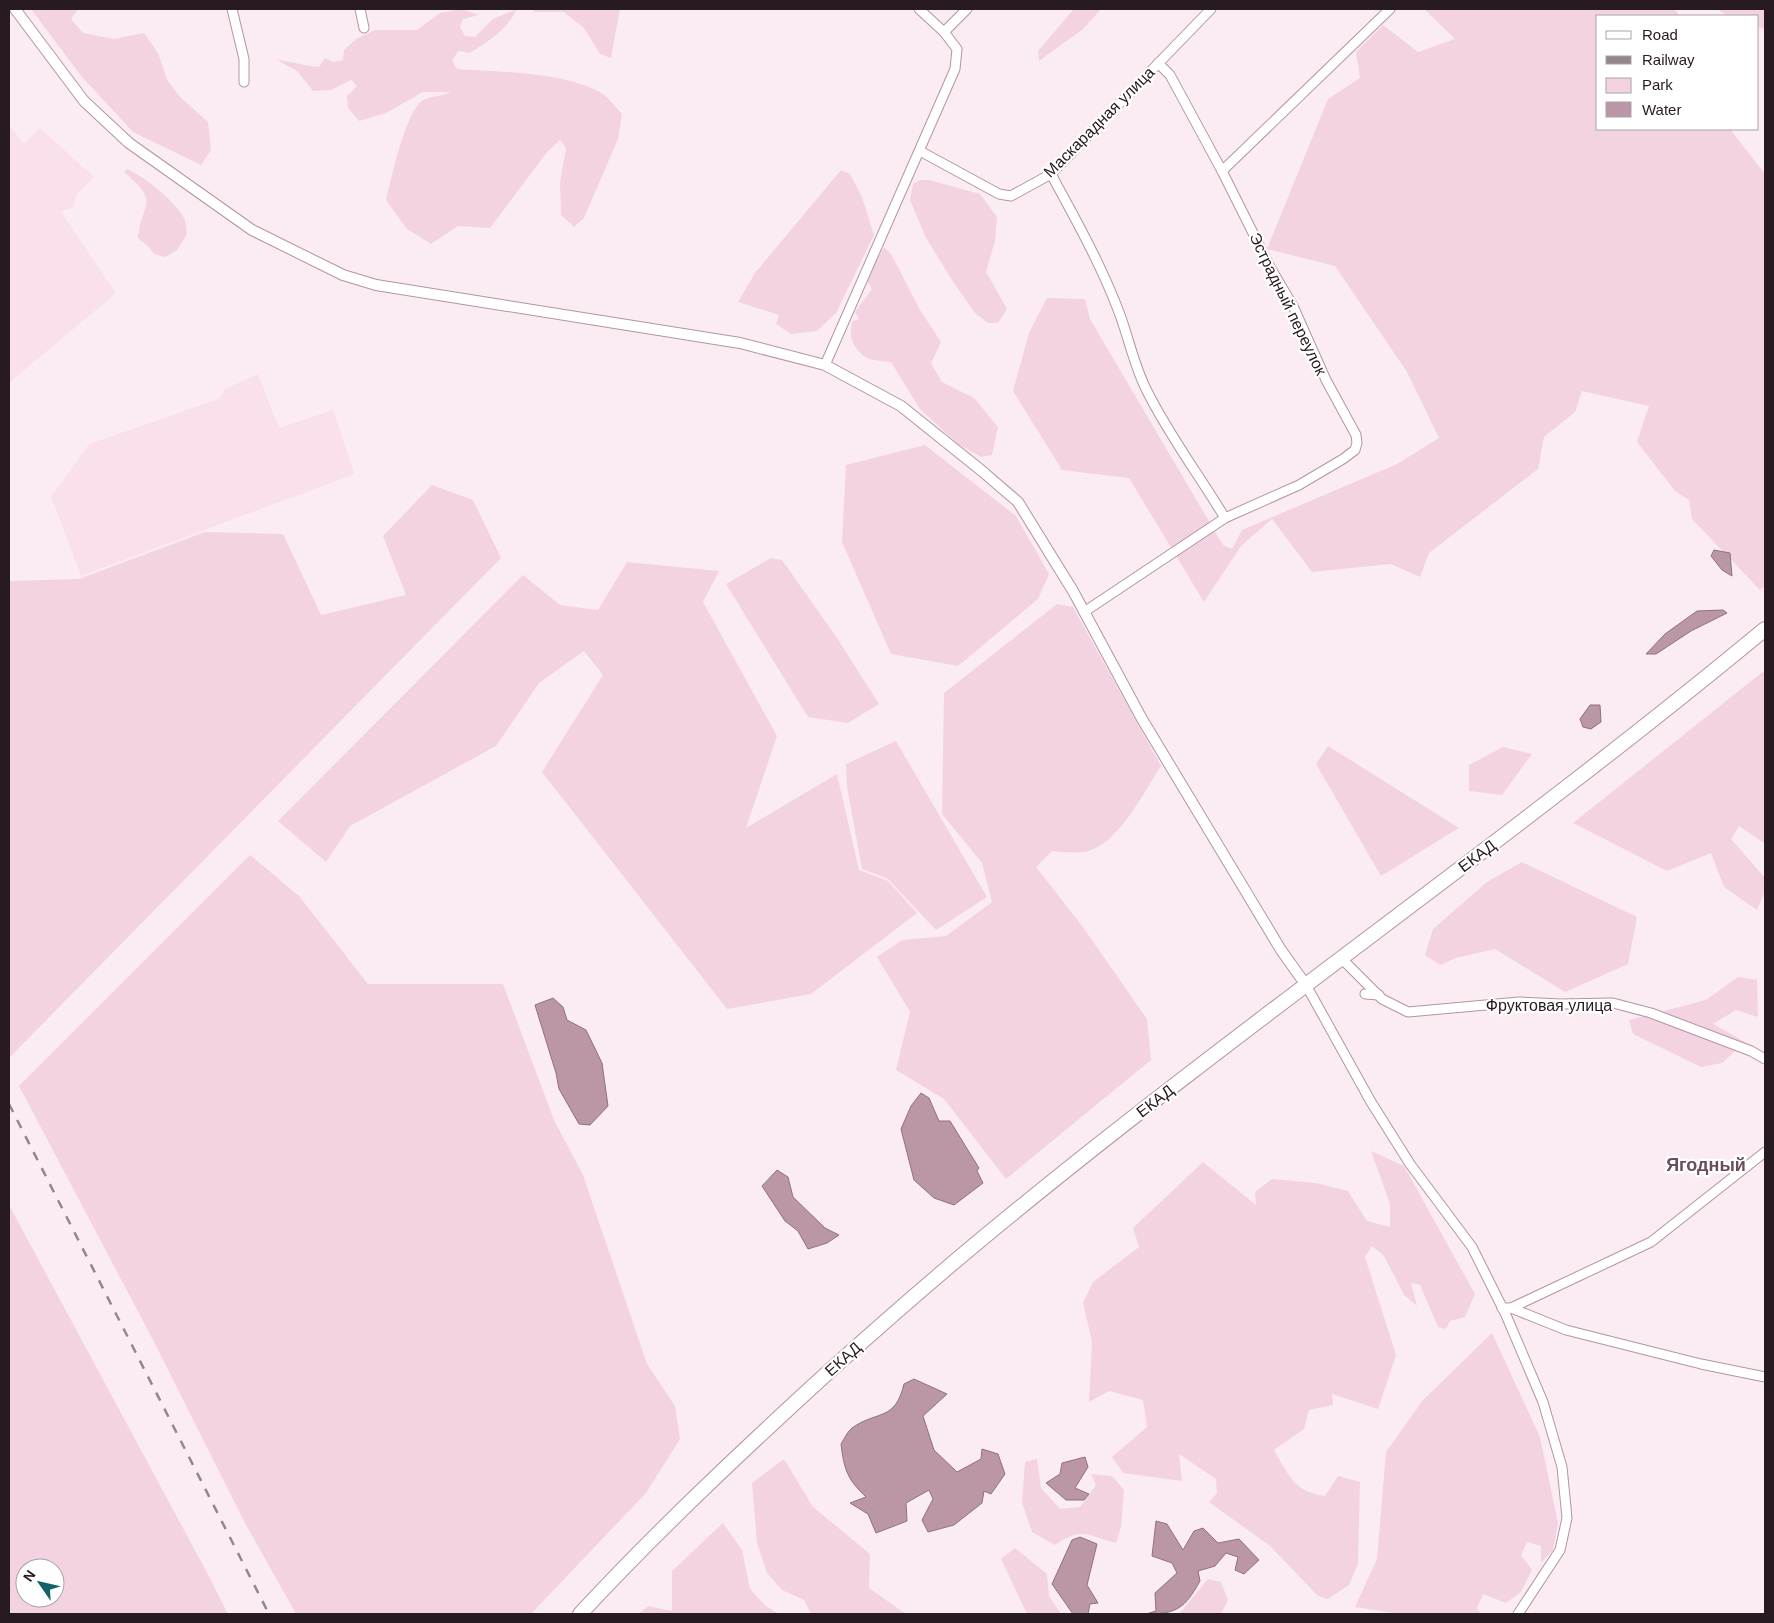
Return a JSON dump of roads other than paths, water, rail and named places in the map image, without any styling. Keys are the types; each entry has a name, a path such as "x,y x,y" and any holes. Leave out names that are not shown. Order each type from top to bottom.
{"highway":[{"name":"ЕКАД","path":"580,1614 734,1458 868,1336 1010,1215 1306,985 1536,811 1765,629"}],"street":[{"path":"15,9 84,101 129,143 252,230 343,275 376,285 740,343 825,365 901,406 982,470 1018,502 1041,536 1142,719 1281,950 1306,985 1371,1102 1410,1164 1472,1247 1507,1308 1543,1402 1562,1467 1566,1518 1560,1550 1518,1614"},
{"path":"232,9 244,58 244,82"},
{"path":"360,9 364,28"},
{"path":"825,365 955,69 956,49 944,32 920,9"},
{"path":"944,32 967,9"},
{"name":"Маскарадная улица","path":"920,151 987,189 1011,196 1051,174 1211,9"},
{"path":"1222,171 1390,9"},
{"name":"Эстрадный переулок","path":"1158,63 1170,75 1222,171 1270,267 1292,306 1326,380 1356,435 1357,444 1355,450 1343,459 1298,485 1225,518"},
{"path":"1051,174 1085,238 1117,306 1138,373 1147,392 1180,450 1225,518 1084,612"},
{"name":"Фруктовая улица","path":"1342,959 1379,995 1408,1012 1519,1002 1561,1004 1613,1003 1651,1013 1765,1058"},
{"path":"1365,994 1379,995"},
{"path":"1507,1308 1651,1242 1765,1152"},
{"path":"1507,1308 1566,1330 1701,1364 1765,1377"}],"water":[{"path":"1714,550 1730,553 1732,576 1722,570 1711,556"},
{"path":"1723,610 1727,613 1691,631 1656,654 1646,654 1665,634 1697,611"},
{"path":"1590,705 1600,705 1601,722 1591,729 1583,727 1580,719"},
{"path":"553,998 563,1007 567,1020 586,1030 602,1063 608,1106 590,1125 579,1124 559,1089 556,1073 535,1005"},
{"path":"921,1093 929,1098 939,1121 950,1121 979,1168 977,1171 983,1183 954,1205 934,1198 914,1180 901,1129 911,1106"},
{"path":"777,1170 788,1177 793,1197 825,1228 839,1235 827,1243 808,1249 798,1231 785,1221 762,1186"},
{"path":"914,1379 947,1394 923,1416 934,1450 957,1472 981,1459 982,1449 998,1454 1005,1474 991,1494 984,1491 982,1503 954,1525 928,1532 922,1520 933,1499 929,1490 906,1503 907,1521 876,1533 868,1514 850,1503 866,1497 855,1485 848,1473 841,1444 852,1428 861,1422 890,1410 896,1404 904,1384"},
{"path":"1085,1457 1088,1467 1075,1488 1089,1494 1084,1500 1066,1500 1046,1483 1060,1474 1062,1463"},
{"path":"1156,1521 1167,1524 1183,1550 1194,1531 1203,1528 1218,1543 1239,1539 1259,1560 1244,1574 1235,1570 1238,1557 1226,1553 1215,1566 1198,1571 1200,1581 1190,1598 1179,1608 1165,1613 1146,1614 1156,1611 1155,1593 1177,1573 1172,1563 1152,1556"},
{"path":"1080,1537 1097,1544 1087,1585 1098,1603 1090,1604 1088,1614 1073,1614 1052,1584 1072,1540"}],"railway":[{"path":"9,1104 269,1614"}],"district":[{"name":"Ягодный","path":"1706,1165"}]}
